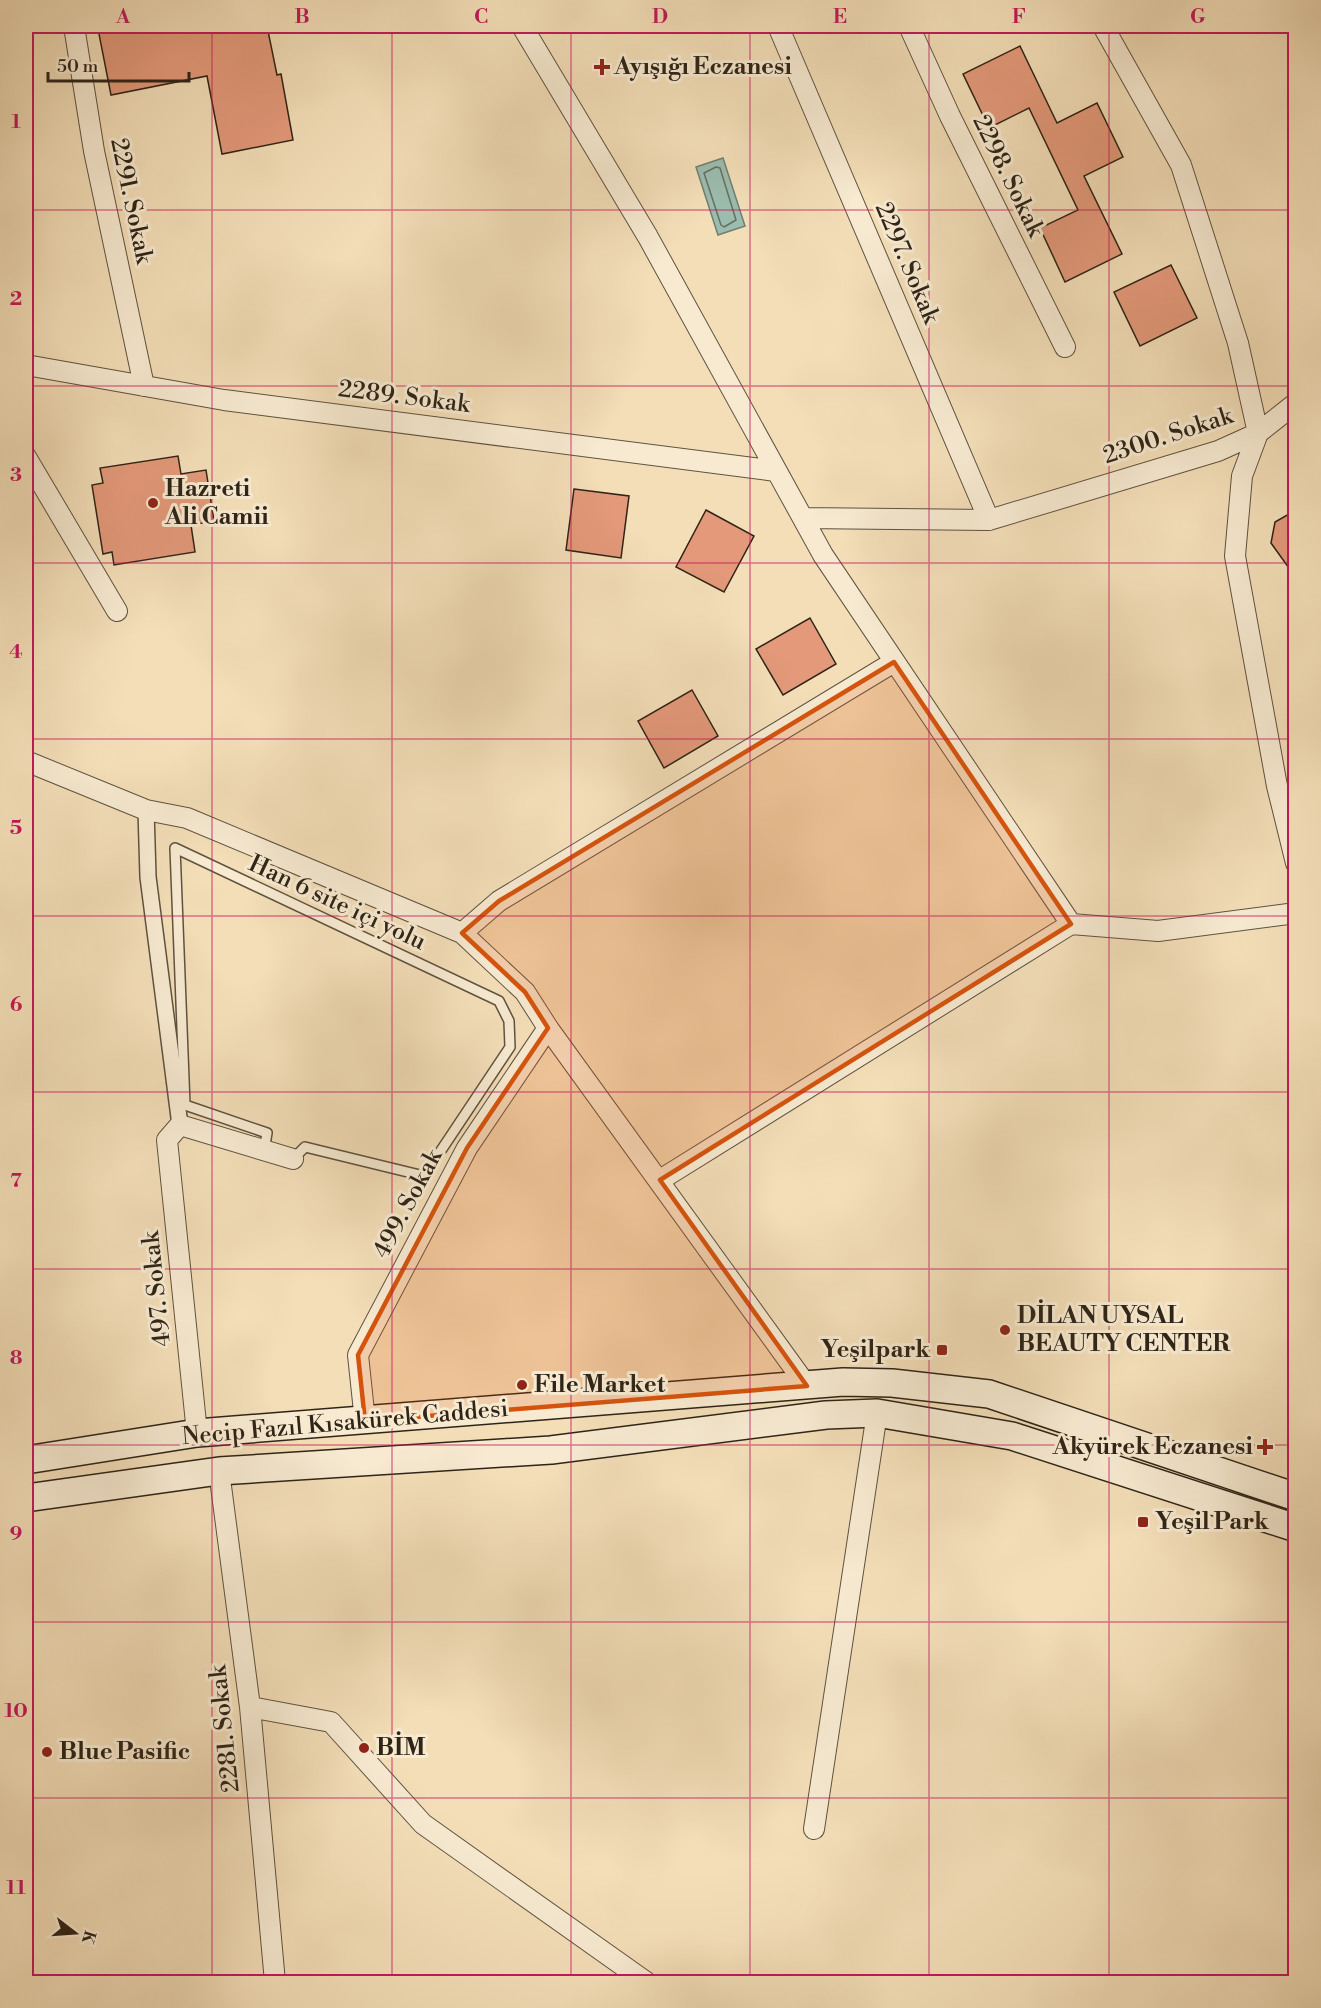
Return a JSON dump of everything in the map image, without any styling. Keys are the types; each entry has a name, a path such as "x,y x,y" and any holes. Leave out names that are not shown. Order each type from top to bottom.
{"main road":[{"name":"Necip Fazıl Kısakürek Caddesi","path":"26,1460 197,1433 843,1382 892,1383 989,1394 1296,1497"},
{"path":"807,1386 826,1415"},
{"name":"Necip Fazıl Kısakürek Caddesi","path":"26,1498 173,1480 219,1471 550,1450 826,1415 877,1413 1012,1436 1296,1528"},
{"path":"197,1433 219,1471"}],"street":[{"name":"2291. Sokak","path":"75,26 94,152 144,386"},
{"path":"522,26 648,237 823,555 1071,924"},
{"name":"2297. Sokak","path":"778,26 989,520"},
{"name":"2298. Sokak","path":"909,26 950,117 1065,347"},
{"name":"2300. Sokak","path":"803,519 989,520 1218,451 1258,433 1238,343 1181,165 1103,26"},
{"name":"2289. Sokak","path":"26,365 224,400 777,471"},
{"path":"1296,403 1258,433 1242,476 1234,556 1277,786 1296,863"},
{"path":"26,457 117,611"},
{"path":"462,933 499,901 894,662"},
{"path":"26,761 146,810 188,819 462,933 525,992 548,1028 807,1386"},
{"path":"146,810 148,877 173,1133 264,1151 293,1160"},
{"path":"660,1180 1071,924 1158,931 1296,913"},
{"name":"499. Sokak","path":"364,1421 358,1355 467,1148 548,1028"},
{"name":"497. Sokak","path":"173,1133 197,1433"},
{"path":"814,1829 877,1413"},
{"name":"2281. Sokak","path":"219,1471 250,1707 275,1983"},
{"path":"250,1707 331,1722 423,1824 646,1983"}],"lane":[{"name":"Han 6 site içi yolu","path":"264,1151 267,1133 185,1105 175,848 499,1001 509,1021 510,1047 424,1176 305,1147 293,1160"}],"highlighted area":[{"path":"894,662 1071,924 660,1180 807,1386 365,1421 358,1355 467,1148 548,1028 525,992 462,933 499,901"}],"water":[{"path":"723,158 745,226 718,235 696,167"}],"building":[{"path":"118,26 267,26 277,75 281,74 293,140 222,154 207,76 111,95 98,29"},
{"path":"1020,46 1057,123 1097,103 1123,157 1084,176 1122,254 1065,282 1040,228 1078,210 1029,108 989,128 963,74"},
{"path":"1171,265 1197,318 1140,346 1114,292"},
{"name":"Hazreti Ali Camii","path":"178,456 181,474 206,470 214,521 191,525 195,552 114,565 112,552 103,554 92,485 103,483 100,468"},
{"path":"574,489 629,496 621,558 566,550"},
{"path":"706,510 754,536 724,592 676,567"},
{"path":"1296,510 1296,578 1271,543 1275,522"},
{"path":"810,618 836,664 783,695 756,649"},
{"path":"692,690 718,736 664,768 638,721"}],"place":[{"name":"Ayışığı Eczanesi","path":"602,67"},
{"name":"Hazreti Ali Camii","path":"153,503"},
{"name":"DİLAN UYSAL BEAUTY CENTER","path":"1005,1330"},
{"name":"Yeşilpark","path":"942,1350"},
{"name":"File Market","path":"522,1385"},
{"name":"Akyürek Eczanesi","path":"1265,1447"},
{"name":"Yeşil Park","path":"1143,1522"},
{"name":"BİM","path":"364,1748"},
{"name":"Blue Pasific","path":"47,1752"}]}
